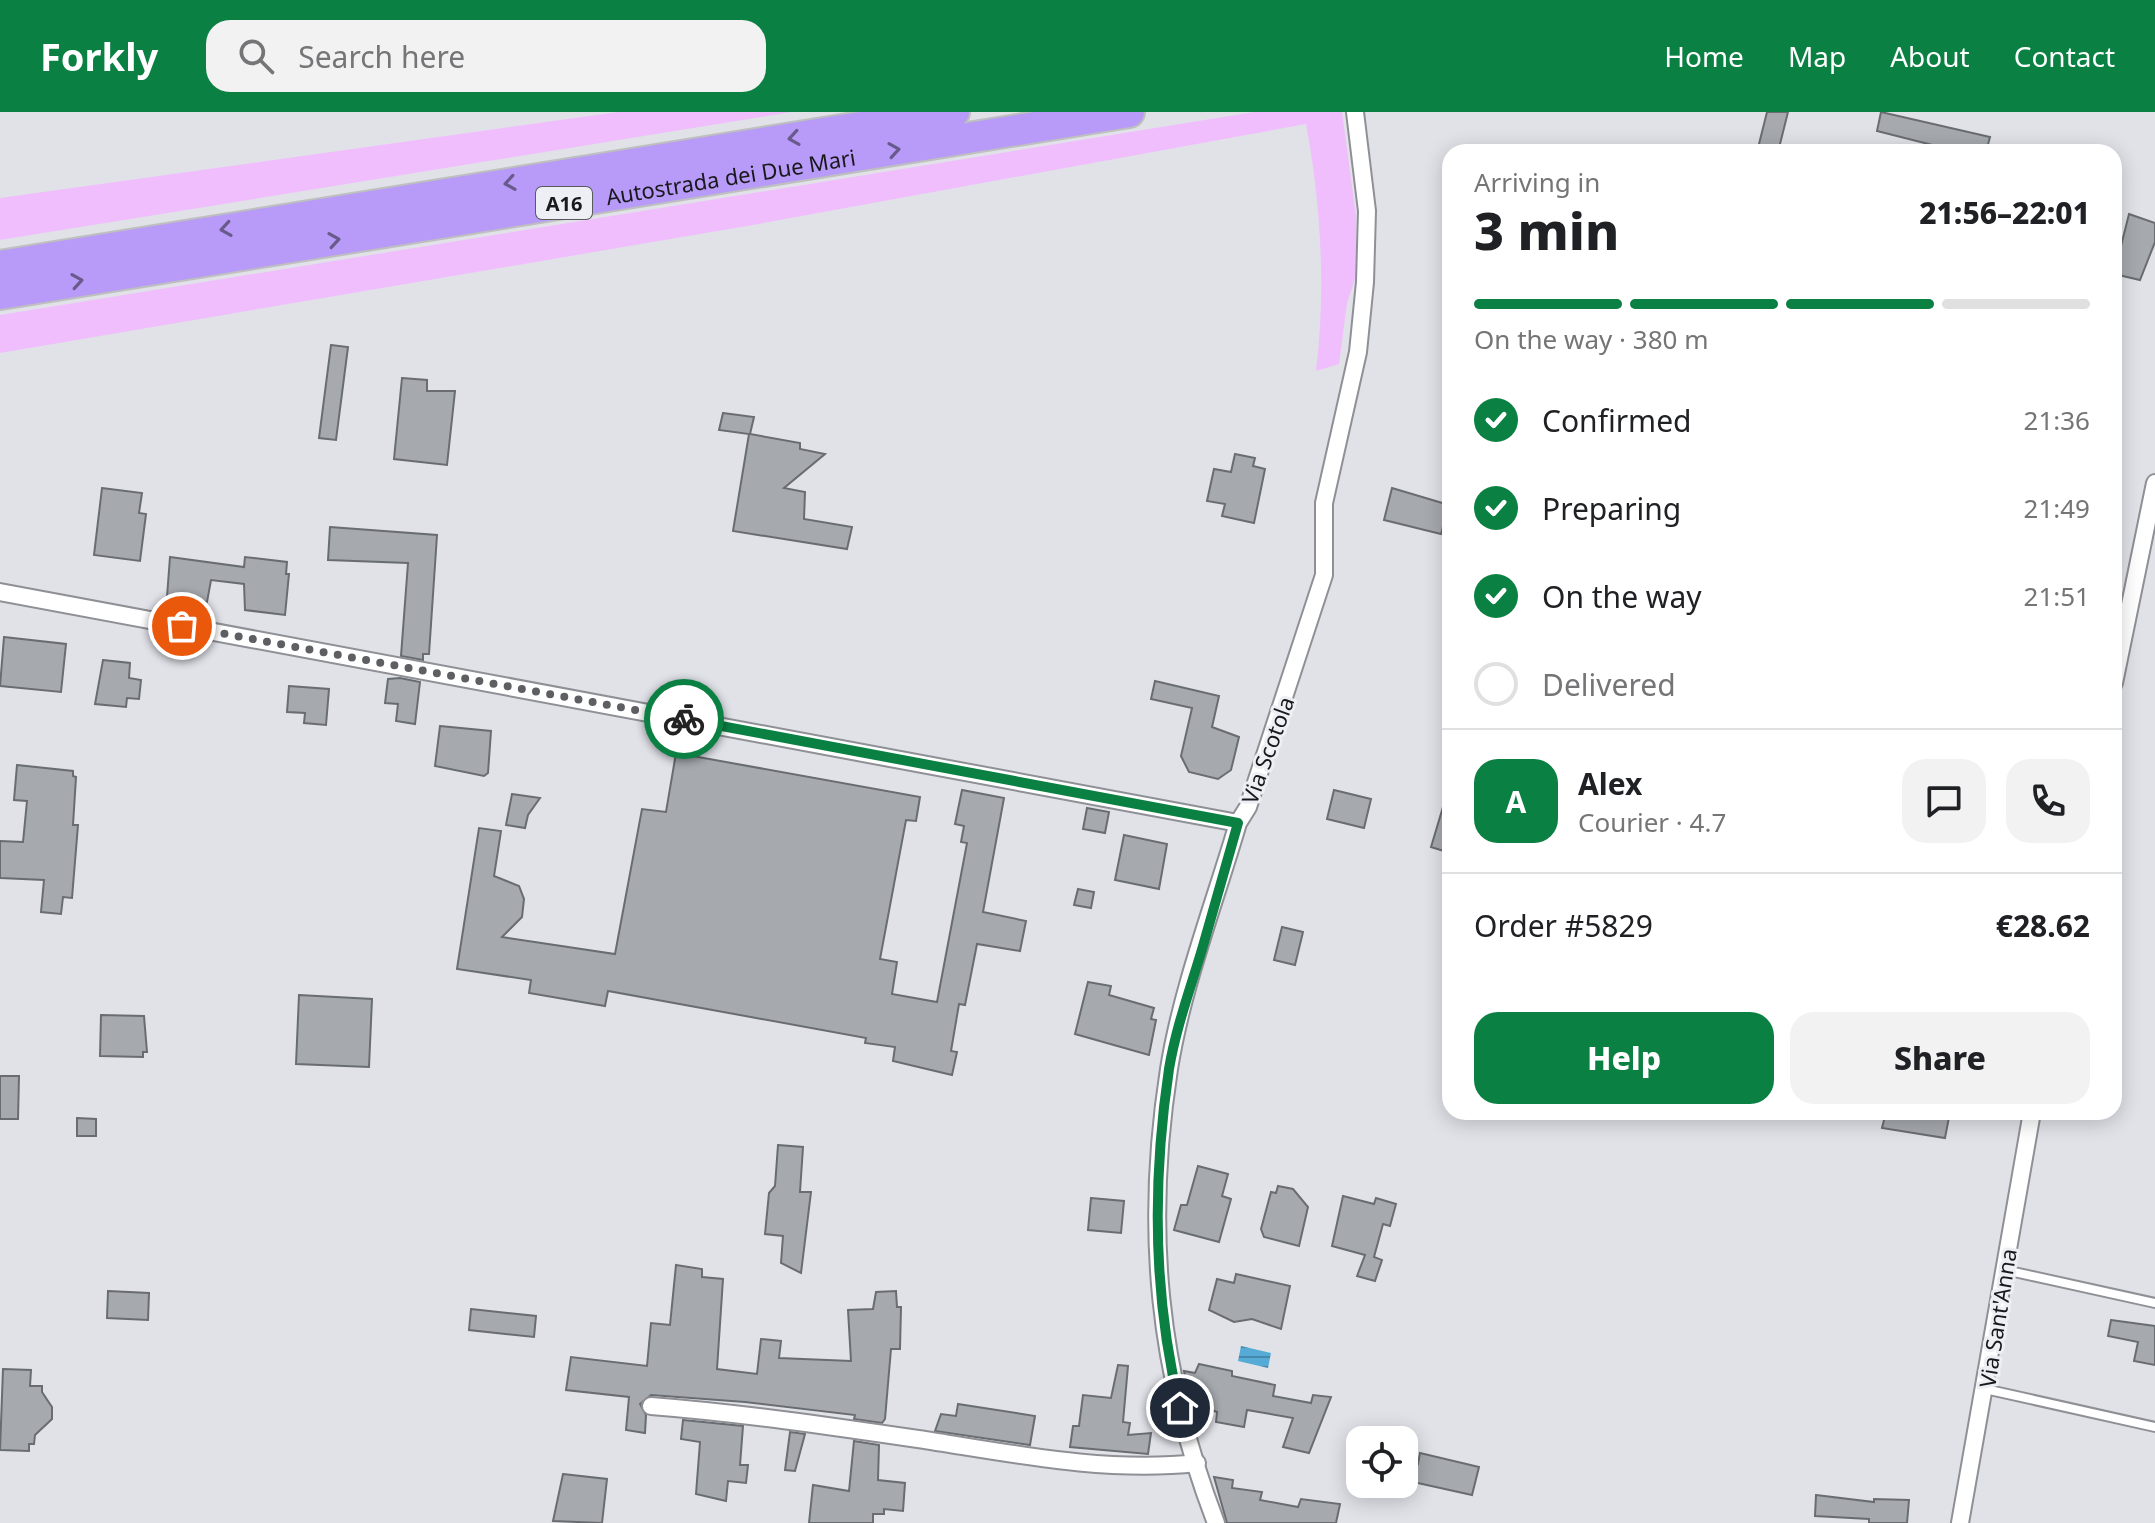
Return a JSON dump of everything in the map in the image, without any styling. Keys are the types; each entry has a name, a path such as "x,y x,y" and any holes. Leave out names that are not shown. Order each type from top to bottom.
{"highway":[{"name":"Autostrada dei Due Mari","path":"0,266 954,112"},
{"name":"Autostrada dei Due Mari","path":"0,294 1129,112"}],"street":[{"name":"Via Scotola","path":"1216,1523 1163,1334 1156,1238 1169,1069 1238,823 1248,807 1324,575 1324,503 1358,352 1365,282 1367,211 1355,114"},
{"path":"2122,644 2155,483"},
{"path":"0,592 1238,823"},
{"name":"Via Sant'Anna","path":"1960,1523 2031,1120"},
{"path":"651,1406 752,1415 1025,1457 1157,1467 1197,1463"}],"lane":[{"path":"2005,1270 2155,1303"},
{"path":"1985,1389 2155,1427"}],"shaded area":[{"path":"618,112 792,112 0,240 0,198"},
{"path":"1254,112 1342,112 1356,216 1356,276 1347,303 1339,364 1316,371 1321,310 1320,247 1306,124 747,226 0,353 0,315"}],"water":[{"path":"1241,1346 1271,1353 1268,1368 1238,1361"}],"building":[{"path":"1767,112 1788,112 1780,144 1759,144"},
{"path":"1881,112 1990,137 1988,144 1928,144 1877,131"},
{"path":"2129,214 2155,223 2155,242 2140,280 2122,276 2122,242"},
{"path":"331,345 348,347 336,440 319,438"},
{"path":"402,378 427,380 427,391 455,391 447,465 394,459"},
{"path":"723,413 754,417 750,434 800,443 800,449 825,454 784,488 805,492 804,519 852,527 847,549 733,531 749,434 719,430"},
{"path":"1235,454 1255,458 1253,466 1265,469 1254,523 1222,516 1225,504 1207,501 1214,469 1231,472"},
{"path":"102,488 142,493 139,513 146,514 140,561 94,555"},
{"path":"1392,488 1442,503 1441,534 1384,520"},
{"path":"330,527 437,535 429,654 423,654 423,660 401,656 408,563 328,560"},
{"path":"170,557 244,567 245,557 287,562 286,574 289,574 285,615 245,610 244,584 211,580 207,602 167,597"},
{"path":"4,637 66,644 61,692 0,686"},
{"path":"103,660 130,663 129,678 141,680 139,699 127,698 126,707 95,704"},
{"path":"388,679 420,682 415,724 396,721 398,704 385,703"},
{"path":"1155,681 1219,696 1212,727 1239,737 1231,770 1218,779 1189,772 1181,756 1192,708 1151,699"},
{"path":"289,686 329,689 326,725 304,723 305,713 287,712"},
{"path":"440,726 491,731 488,773 484,776 435,766"},
{"path":"676,753 920,797 916,821 906,820 880,959 897,962 892,994 937,1002 967,843 961,842 964,826 955,824 962,790 1004,798 983,912 1026,921 1020,951 977,944 965,1005 959,1004 951,1051 957,1052 952,1075 893,1061 895,1047 865,1043 866,1038 608,991 605,1006 529,993 531,980 457,969 479,828 501,831 494,876 519,886 524,899 522,917 502,937 615,954 642,809 666,812"},
{"path":"17,765 73,771 76,777 73,825 78,825 72,898 63,897 61,914 41,912 44,880 0,878 0,841 23,842 27,801 14,800"},
{"path":"1334,790 1371,799 1364,828 1327,819"},
{"path":"512,794 540,798 528,815 525,828 506,825"},
{"path":"1087,808 1109,812 1105,833 1083,829"},
{"path":"1442,810 1442,850 1431,847"},
{"path":"1124,835 1167,844 1159,889 1115,880"},
{"path":"1078,889 1094,892 1091,908 1074,905"},
{"path":"1282,927 1303,932 1295,965 1274,960"},
{"path":"1088,982 1111,986 1109,995 1154,1008 1151,1019 1156,1020 1149,1055 1075,1034"},
{"path":"299,995 372,999 369,1067 296,1064"},
{"path":"101,1015 144,1016 147,1052 143,1052 143,1057 100,1056"},
{"path":"0,1076 19,1076 18,1119 0,1119"},
{"path":"77,1118 96,1119 96,1136 77,1136"},
{"path":"1884,1120 1948,1120 1945,1138 1882,1128"},
{"path":"778,1145 803,1147 800,1192 811,1192 801,1273 781,1263 783,1236 765,1234 769,1193 775,1186"},
{"path":"1198,1166 1228,1174 1222,1196 1231,1199 1219,1242 1174,1230 1181,1205 1187,1205"},
{"path":"1278,1186 1293,1189 1308,1207 1299,1246 1264,1237 1261,1229 1271,1192 1276,1193"},
{"path":"1343,1196 1374,1204 1376,1198 1396,1204 1390,1226 1383,1224 1374,1257 1382,1260 1375,1281 1357,1276 1365,1255 1332,1246"},
{"path":"1091,1198 1124,1201 1121,1233 1088,1230"},
{"path":"676,1265 702,1269 702,1277 723,1279 717,1369 757,1374 761,1339 781,1341 779,1358 851,1361 848,1310 873,1309 876,1292 896,1291 897,1307 901,1307 900,1349 891,1349 885,1419 882,1423 854,1419 855,1415 651,1395 640,1404 646,1415 645,1433 626,1430 629,1397 566,1390 571,1357 647,1366 651,1323 670,1325"},
{"path":"1236,1274 1290,1286 1281,1329 1252,1319 1234,1322 1209,1310 1217,1279 1234,1283"},
{"path":"108,1291 149,1293 148,1320 107,1318"},
{"path":"471,1309 536,1316 534,1337 469,1330"},
{"path":"2111,1320 2155,1326 2155,1365 2134,1361 2138,1342 2108,1336"},
{"path":"1199,1364 1232,1371 1232,1376 1275,1385 1273,1396 1311,1403 1313,1395 1331,1397 1309,1453 1283,1447 1293,1418 1247,1410 1244,1427 1216,1422 1217,1412 1190,1402 1184,1371 1195,1373"},
{"path":"1118,1365 1128,1366 1123,1422 1130,1423 1128,1435 1151,1433 1148,1454 1070,1447 1073,1426 1079,1426 1083,1395 1111,1398"},
{"path":"3,1369 31,1370 30,1386 42,1386 42,1392 52,1407 52,1419 35,1435 34,1444 29,1444 29,1451 0,1450"},
{"path":"958,1404 1035,1416 1030,1445 935,1431 941,1414 956,1416"},
{"path":"683,1420 743,1426 740,1465 748,1465 746,1483 728,1481 726,1501 696,1494 700,1442 681,1439"},
{"path":"790,1432 805,1434 795,1471 785,1470"},
{"path":"854,1441 879,1445 878,1480 905,1483 903,1511 884,1509 884,1514 873,1514 873,1523 809,1523 813,1485 849,1491"},
{"path":"1420,1453 1479,1467 1472,1495 1418,1483"},
{"path":"563,1474 607,1479 602,1523 553,1521"},
{"path":"1214,1477 1233,1480 1232,1488 1262,1492 1260,1500 1298,1507 1301,1499 1340,1504 1336,1523 1227,1523"},
{"path":"1816,1495 1874,1502 1874,1499 1909,1500 1907,1523 1869,1523 1869,1519 1815,1516"}],"way so far":[{"path":"182,626 684,719"}],"route":[{"path":"684,719 1238,823 1184,1006 1169,1069 1156,1238 1163,1334 1180,1408"}]}
